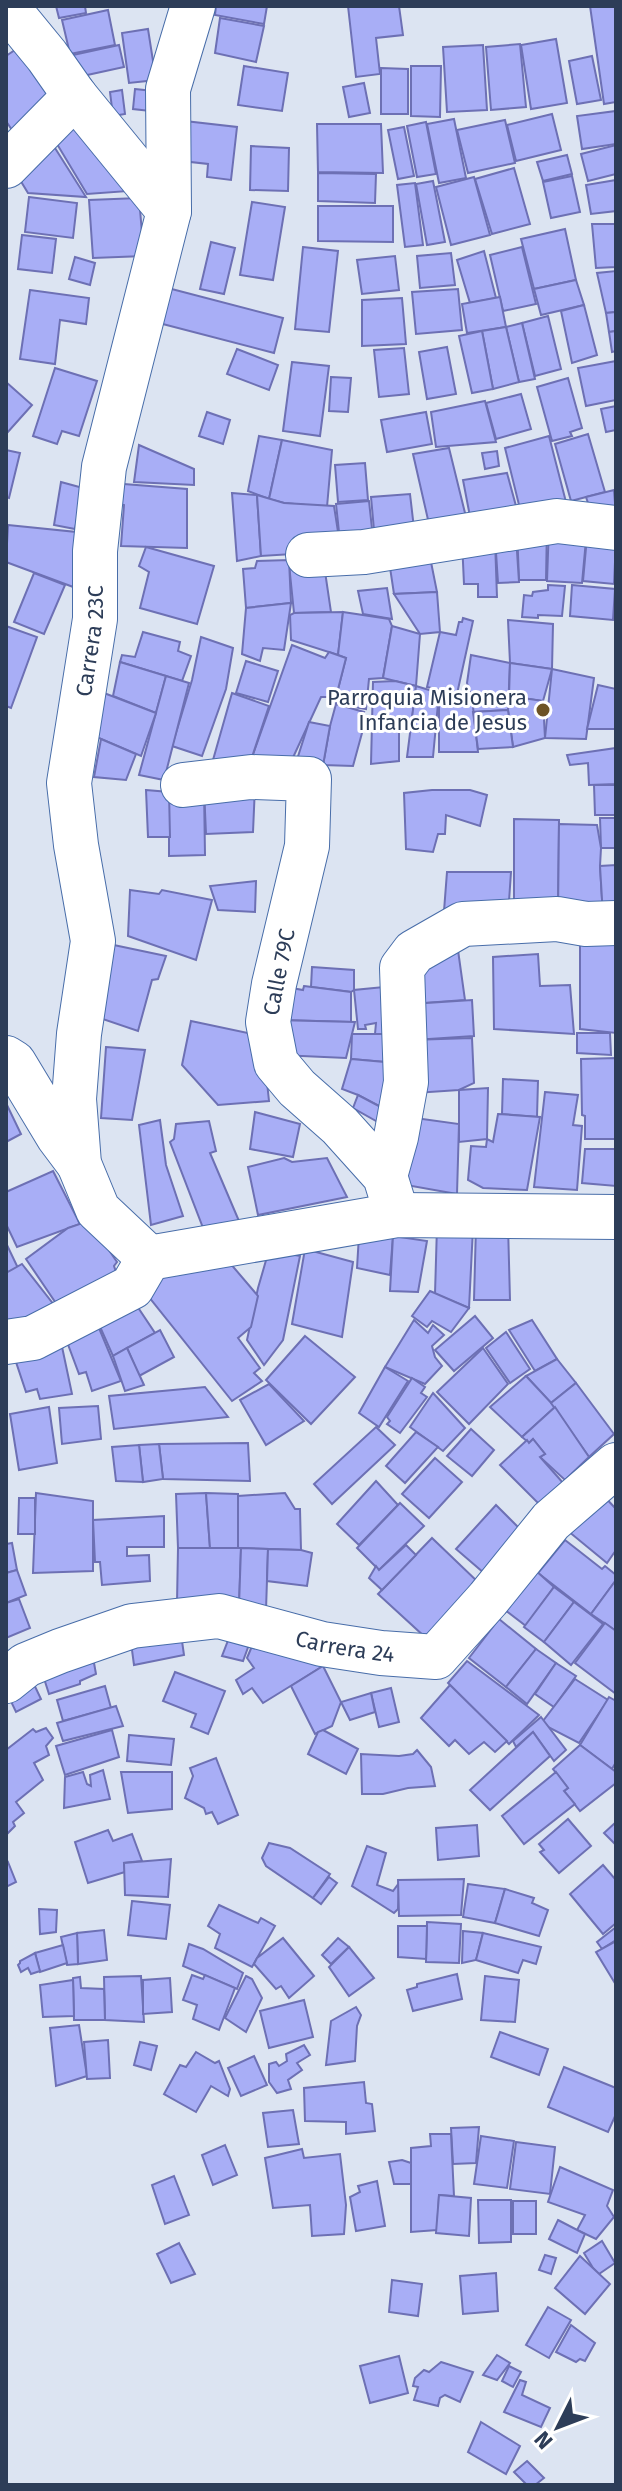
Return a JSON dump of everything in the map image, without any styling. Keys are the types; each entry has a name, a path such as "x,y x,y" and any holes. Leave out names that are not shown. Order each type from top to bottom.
{"street":[{"path":"6,6 169,211"},
{"name":"Carrera 23C","path":"149,1258 98,1210 79,1164 74,1099 79,1034 93,941 69,783 95,619 95,551 104,467 169,211 168,89 193,6"},
{"path":"6,166 75,96"},
{"path":"308,555 364,552 557,521 616,528"},
{"name":"Calle 79C","path":"183,785 251,777 309,779 307,846 268,1022 276,1063 297,1088 340,1126 391,1196"},
{"path":"391,1196 396,1137 406,1082 402,968 414,952 463,924 557,919 586,924 616,923"},
{"path":"6,1058 14,1063 58,1136 79,1164"},
{"path":"6,1342 33,1338 132,1287 149,1258 391,1196 616,1217"},
{"name":"Carrera 24","path":"6,1681 26,1665 132,1626 219,1616 322,1644 436,1657 551,1521 616,1465"}],"building":[{"path":"56,6 85,6 86,13 59,18"},
{"path":"216,6 267,6 264,24 215,15"},
{"path":"348,6 399,6 403,35 376,38 380,74 356,77"},
{"path":"590,6 616,6 616,102 604,104"},
{"path":"108,10 115,45 70,54 62,20"},
{"path":"220,18 264,26 256,62 215,53"},
{"path":"148,29 156,80 129,83 122,33"},
{"path":"556,39 567,103 531,109 521,45"},
{"path":"24,44 60,96 12,130 6,121 6,56"},
{"path":"520,44 526,107 491,110 486,47"},
{"path":"119,45 124,67 78,77 73,55"},
{"path":"483,45 487,110 447,112 443,47"},
{"path":"592,56 601,100 577,104 569,61"},
{"path":"244,66 288,73 282,111 238,105"},
{"path":"411,66 441,66 440,117 411,116"},
{"path":"381,68 408,69 408,114 381,114"},
{"path":"364,83 370,113 349,117 343,87"},
{"path":"135,89 153,91 150,111 133,109"},
{"path":"122,90 125,114 113,116 110,92"},
{"path":"616,111 616,144 582,149 577,116"},
{"path":"552,114 561,150 516,161 507,125"},
{"path":"73,117 129,191 87,194 51,134"},
{"path":"454,119 466,178 439,183 427,124"},
{"path":"176,120 237,127 231,180 207,177 208,164 173,160"},
{"path":"505,120 515,163 468,173 457,130"},
{"path":"426,122 436,174 417,177 407,126"},
{"path":"317,124 381,124 383,173 318,172"},
{"path":"404,127 414,176 398,179 388,130"},
{"path":"48,137 86,197 28,193 14,170"},
{"path":"616,145 616,174 588,181 581,154"},
{"path":"251,146 289,148 288,191 250,190"},
{"path":"567,155 572,174 543,181 537,162"},
{"path":"514,168 530,224 492,234 475,179"},
{"path":"318,173 376,174 375,203 318,201"},
{"path":"572,176 580,212 551,218 543,182"},
{"path":"474,177 490,235 451,245 436,187"},
{"path":"616,180 616,211 591,214 586,185"},
{"path":"433,181 445,242 427,245 416,184"},
{"path":"415,183 423,245 405,247 397,185"},
{"path":"29,197 77,203 73,238 25,232"},
{"path":"139,198 144,256 93,258 89,200"},
{"path":"252,202 285,207 273,280 240,275"},
{"path":"318,206 393,206 393,242 318,241"},
{"path":"592,224 616,224 616,267 596,268"},
{"path":"565,229 576,280 534,289 521,239"},
{"path":"22,235 56,239 52,273 18,269"},
{"path":"211,242 235,248 224,294 200,289"},
{"path":"303,247 338,251 329,332 295,329"},
{"path":"522,247 536,304 503,311 490,255"},
{"path":"484,251 496,298 470,303 457,260"},
{"path":"451,253 455,285 420,288 417,256"},
{"path":"395,256 399,290 362,294 357,260"},
{"path":"75,257 95,263 90,285 69,279"},
{"path":"616,271 616,312 606,313 597,273"},
{"path":"576,280 584,305 541,315 534,289"},
{"path":"164,287 283,318 274,353 155,322"},
{"path":"458,289 462,330 416,334 412,292"},
{"path":"30,290 89,298 86,324 60,320 55,364 20,359"},
{"path":"500,297 506,327 467,333 462,304"},
{"path":"402,298 406,344 362,346 362,300"},
{"path":"584,305 597,355 572,363 561,311"},
{"path":"616,312 616,331 609,332 606,313"},
{"path":"548,316 561,369 535,376 522,323"},
{"path":"522,323 535,379 519,382 506,327"},
{"path":"506,327 519,382 493,389 482,331"},
{"path":"482,331 493,389 472,393 459,336"},
{"path":"616,331 616,351 612,352 609,332"},
{"path":"447,347 456,394 427,399 419,352"},
{"path":"404,348 409,394 379,397 374,350"},
{"path":"237,349 278,365 269,390 227,374"},
{"path":"616,361 616,400 586,406 578,368"},
{"path":"292,362 329,366 320,436 283,431"},
{"path":"55,368 97,381 79,436 62,431 57,444 33,436"},
{"path":"331,377 351,378 348,412 329,411"},
{"path":"568,378 582,428 570,432 572,436 552,441 537,387"},
{"path":"6,382 32,405 7,433 6,433"},
{"path":"521,394 531,429 496,439 486,403"},
{"path":"485,401 496,442 436,447 431,412"},
{"path":"616,406 616,430 606,432 601,409"},
{"path":"207,412 230,420 223,444 199,436"},
{"path":"426,412 432,444 387,452 381,420"},
{"path":"588,434 605,492 571,501 555,444"},
{"path":"259,436 282,440 269,499 248,491"},
{"path":"549,436 566,502 521,513 505,448"},
{"path":"282,440 332,450 327,507 269,499"},
{"path":"139,445 194,469 194,485 134,482"},
{"path":"449,448 466,517 429,524 413,454"},
{"path":"6,450 20,453 9,498 6,497"},
{"path":"497,451 499,466 485,469 482,453"},
{"path":"365,463 368,500 338,502 335,465"},
{"path":"507,473 519,517 472,527 463,480"},
{"path":"61,482 83,488 75,529 54,525"},
{"path":"111,483 187,489 187,548 121,546 124,505 110,502"},
{"path":"614,490 616,516 593,518 586,497"},
{"path":"232,493 257,495 261,556 237,561"},
{"path":"410,494 415,537 375,541 371,497"},
{"path":"257,495 284,503 334,506 341,551 261,556"},
{"path":"369,501 374,547 341,551 336,504"},
{"path":"8,525 86,533 84,591 6,562"},
{"path":"547,525 546,580 519,580 517,529"},
{"path":"549,525 587,529 582,583 547,581"},
{"path":"516,536 519,582 498,583 495,537"},
{"path":"587,537 616,540 614,584 583,581"},
{"path":"495,540 497,597 478,597 478,584 464,584 462,541"},
{"path":"146,547 214,566 197,624 140,608 149,572 139,566"},
{"path":"430,557 437,592 394,594 389,561"},
{"path":"323,558 331,612 294,613 289,564"},
{"path":"289,560 291,603 246,608 243,569 255,568 257,561"},
{"path":"34,573 65,585 44,634 14,622"},
{"path":"548,585 565,586 562,616 522,617 524,595 532,596 533,592 548,590"},
{"path":"572,585 615,589 613,620 570,616"},
{"path":"387,588 392,619 363,614 358,591"},
{"path":"437,592 440,632 420,634 394,594"},
{"path":"291,603 284,650 263,648 260,661 242,654 246,608"},
{"path":"343,612 338,655 291,640 290,615"},
{"path":"343,612 389,619 392,626 383,678 369,679 366,709 336,704 346,658 338,655"},
{"path":"463,618 473,621 457,694 427,687 440,632 456,635"},
{"path":"508,620 553,624 552,669 510,663"},
{"path":"6,626 37,637 11,708 6,706"},
{"path":"392,626 420,634 416,686 383,678"},
{"path":"143,632 180,642 178,651 191,656 182,681 120,662 122,655 135,657"},
{"path":"201,637 233,648 226,689 202,756 172,746"},
{"path":"292,645 325,658 329,652 346,658 336,697 321,697 290,764 251,760"},
{"path":"471,655 510,663 508,710 473,712 467,683"},
{"path":"246,661 278,671 268,702 236,693"},
{"path":"120,662 166,676 156,713 113,696"},
{"path":"510,663 552,669 543,701 509,696"},
{"path":"552,669 594,678 586,739 545,738"},
{"path":"166,676 189,683 164,780 139,775"},
{"path":"395,681 416,686 412,719 399,719 399,761 371,764 373,682"},
{"path":"598,685 616,689 616,729 587,729"},
{"path":"416,686 439,693 433,757 407,757"},
{"path":"104,693 156,713 141,756 94,736"},
{"path":"232,693 269,706 251,760 213,760"},
{"path":"509,696 543,701 545,738 513,747"},
{"path":"439,698 472,698 478,752 439,752"},
{"path":"336,704 364,712 360,721 365,722 353,766 323,765"},
{"path":"508,710 513,747 478,749 473,712"},
{"path":"309,722 330,726 322,771 294,769"},
{"path":"101,739 136,754 126,780 94,777"},
{"path":"616,748 616,784 589,785 588,763 570,765 567,755"},
{"path":"594,785 616,785 616,815 595,815"},
{"path":"255,786 253,832 206,834 204,789"},
{"path":"204,789 205,855 169,856 169,792"},
{"path":"146,790 169,792 170,837 148,837"},
{"path":"470,790 487,795 480,826 446,815 445,834 438,834 433,852 406,849 404,793"},
{"path":"600,818 616,818 616,848 601,848"},
{"path":"514,819 559,820 558,913 514,912"},
{"path":"559,824 597,825 601,848 603,916 558,913"},
{"path":"616,865 616,915 603,916 600,866"},
{"path":"447,872 511,872 508,916 444,911"},
{"path":"256,881 255,912 218,910 210,886"},
{"path":"130,890 159,894 162,890 212,900 196,960 128,936"},
{"path":"580,936 616,936 616,1033 580,1029"},
{"path":"457,943 465,1000 411,1004 432,949"},
{"path":"109,944 166,956 158,979 152,980 138,1031 91,1015"},
{"path":"538,954 540,986 570,985 574,1034 494,1029 493,957"},
{"path":"312,967 354,970 354,990 311,987"},
{"path":"304,986 351,992 351,1022 282,1020 286,987 303,990"},
{"path":"394,986 398,1034 375,1034 376,1023 365,1025 366,1029 358,1029 354,990"},
{"path":"472,1000 474,1036 414,1040 411,1004"},
{"path":"275,1020 355,1022 346,1058 280,1055"},
{"path":"191,1021 262,1036 269,1101 218,1105 182,1065"},
{"path":"577,1033 610,1033 611,1055 577,1053"},
{"path":"352,1034 398,1034 396,1063 351,1059"},
{"path":"472,1038 474,1083 459,1090 415,1093 410,1040"},
{"path":"106,1047 145,1050 132,1120 101,1118"},
{"path":"616,1058 616,1139 585,1139 581,1059"},
{"path":"351,1059 396,1063 393,1100 379,1106 342,1089"},
{"path":"503,1079 538,1081 537,1117 502,1114"},
{"path":"488,1088 487,1139 459,1142 459,1090"},
{"path":"545,1092 578,1095 573,1125 582,1126 577,1190 534,1187"},
{"path":"358,1095 394,1114 392,1130 353,1108"},
{"path":"6,1103 21,1134 6,1142"},
{"path":"255,1112 300,1124 293,1157 250,1149"},
{"path":"498,1114 540,1117 527,1190 483,1188 468,1180 471,1146 486,1147 487,1139 493,1142"},
{"path":"408,1117 459,1124 457,1194 406,1185"},
{"path":"160,1120 166,1165 183,1216 151,1225 139,1125"},
{"path":"209,1121 216,1151 210,1153 239,1221 205,1233 170,1142 174,1139 176,1124"},
{"path":"585,1149 616,1149 616,1186 582,1183"},
{"path":"284,1158 292,1162 327,1158 347,1197 258,1215 248,1167"},
{"path":"53,1171 80,1224 17,1247 6,1224 6,1192"},
{"path":"85,1215 117,1262 114,1266 117,1275 64,1315 26,1259 68,1228 80,1224 78,1220"},
{"path":"508,1225 510,1300 474,1300 476,1226"},
{"path":"437,1226 473,1228 469,1308 435,1294"},
{"path":"359,1235 393,1236 390,1275 357,1268"},
{"path":"393,1236 427,1241 418,1292 390,1291"},
{"path":"6,1243 18,1268 6,1273"},
{"path":"305,1249 353,1262 342,1337 292,1324"},
{"path":"269,1250 300,1256 283,1340 264,1365 247,1340"},
{"path":"224,1256 258,1296 251,1327 238,1338 260,1368 254,1373 262,1381 232,1401 145,1292 176,1265"},
{"path":"22,1264 58,1310 6,1327 6,1273"},
{"path":"430,1291 469,1308 451,1332 432,1321 427,1327 412,1316"},
{"path":"131,1297 155,1333 113,1356 97,1320"},
{"path":"94,1316 121,1381 92,1391 86,1372 79,1374 63,1331"},
{"path":"475,1316 493,1338 454,1371 435,1350"},
{"path":"414,1320 428,1333 433,1325 444,1335 432,1346 442,1366 425,1384 385,1367"},
{"path":"532,1320 557,1359 535,1371 509,1330"},
{"path":"160,1330 174,1357 139,1376 127,1348"},
{"path":"506,1332 530,1369 510,1383 486,1348"},
{"path":"305,1336 355,1377 311,1424 266,1380"},
{"path":"61,1342 72,1394 40,1399 37,1389 26,1392 15,1359"},
{"path":"127,1348 144,1385 125,1391 113,1356"},
{"path":"483,1348 508,1384 469,1424 437,1392"},
{"path":"557,1359 576,1383 551,1403 526,1376"},
{"path":"385,1367 408,1381 379,1427 359,1413"},
{"path":"526,1376 555,1407 522,1437 490,1407"},
{"path":"412,1378 425,1387 421,1393 427,1397 400,1433 387,1424 390,1421 387,1417"},
{"path":"576,1383 614,1434 589,1457 551,1403"},
{"path":"269,1384 304,1421 266,1445 240,1400"},
{"path":"205,1387 228,1417 114,1429 109,1396"},
{"path":"433,1393 465,1428 443,1451 410,1427"},
{"path":"98,1406 101,1439 62,1444 59,1408"},
{"path":"49,1407 57,1463 19,1470 10,1414"},
{"path":"555,1407 589,1457 565,1480 540,1457 545,1454 533,1439 529,1443 522,1437"},
{"path":"376,1427 395,1445 332,1504 314,1484"},
{"path":"471,1429 494,1450 472,1476 447,1456"},
{"path":"416,1432 438,1447 405,1483 386,1466"},
{"path":"533,1439 545,1454 540,1457 564,1484 539,1504 500,1465 527,1440 529,1443"},
{"path":"248,1443 250,1481 163,1479 159,1444"},
{"path":"159,1444 163,1479 143,1482 139,1445"},
{"path":"139,1445 143,1482 116,1481 112,1447"},
{"path":"435,1458 462,1482 429,1518 402,1494"},
{"path":"376,1481 398,1505 359,1545 337,1524"},
{"path":"36,1493 93,1501 93,1571 33,1573"},
{"path":"206,1493 210,1548 178,1548 176,1494"},
{"path":"206,1493 238,1494 238,1548 210,1548"},
{"path":"285,1493 295,1509 300,1509 301,1550 238,1548 238,1496"},
{"path":"602,1494 616,1509 616,1550 607,1563 568,1531"},
{"path":"19,1498 35,1498 35,1534 18,1534"},
{"path":"400,1503 424,1526 379,1570 357,1548"},
{"path":"496,1505 520,1529 484,1573 456,1549"},
{"path":"164,1516 164,1547 127,1547 127,1556 149,1555 150,1581 102,1585 100,1562 95,1562 93,1520"},
{"path":"432,1538 479,1583 425,1637 378,1594"},
{"path":"565,1540 602,1569 605,1566 616,1575 616,1580 591,1614 538,1573"},
{"path":"12,1543 17,1570 6,1573 6,1544"},
{"path":"406,1545 416,1555 382,1590 369,1578 376,1566 379,1570"},
{"path":"178,1548 241,1548 239,1606 177,1603"},
{"path":"241,1548 268,1549 266,1610 239,1606"},
{"path":"268,1549 312,1553 307,1586 267,1581"},
{"path":"17,1570 26,1595 6,1603 6,1573"},
{"path":"535,1570 554,1587 526,1626 505,1610"},
{"path":"616,1580 616,1631 591,1614"},
{"path":"554,1587 574,1602 544,1642 524,1627"},
{"path":"19,1599 30,1628 6,1638 6,1603"},
{"path":"574,1602 603,1624 571,1665 544,1642"},
{"path":"499,1619 536,1649 506,1687 469,1658"},
{"path":"605,1623 616,1631 616,1694 575,1663"},
{"path":"234,1625 254,1631 243,1661 222,1656"},
{"path":"180,1627 184,1655 134,1665 132,1650 129,1649"},
{"path":"255,1639 323,1666 263,1703 252,1688 243,1694 236,1680 254,1668 247,1658"},
{"path":"536,1649 556,1663 527,1704 506,1687"},
{"path":"75,1661 94,1663 96,1674 80,1681 80,1684 49,1694 41,1669"},
{"path":"467,1661 539,1715 509,1744 448,1683"},
{"path":"556,1663 576,1676 554,1707 535,1694"},
{"path":"323,1666 341,1702 332,1726 315,1734 291,1686"},
{"path":"175,1672 225,1691 208,1734 191,1727 196,1714 163,1701"},
{"path":"30,1676 41,1699 16,1712 6,1691"},
{"path":"575,1679 608,1700 579,1743 548,1727 543,1721"},
{"path":"450,1685 507,1741 495,1752 484,1742 469,1754 455,1740 449,1746 421,1718"},
{"path":"105,1686 111,1708 63,1721 57,1700"},
{"path":"391,1688 399,1722 379,1727 371,1693"},
{"path":"371,1693 375,1712 350,1720 341,1702"},
{"path":"609,1697 616,1701 616,1762 612,1769 580,1745"},
{"path":"116,1706 123,1726 63,1741 57,1723"},
{"path":"541,1717 566,1750 554,1761 533,1732 516,1747 513,1741"},
{"path":"46,1728 53,1738 46,1746 49,1755 34,1763 43,1780 16,1802 24,1813 13,1822 15,1826 6,1835 6,1750 33,1729 36,1732"},
{"path":"112,1730 119,1757 65,1775 56,1746"},
{"path":"323,1730 358,1749 346,1774 308,1754 318,1732"},
{"path":"533,1732 550,1756 490,1810 470,1790"},
{"path":"129,1735 174,1739 171,1765 127,1761"},
{"path":"580,1745 616,1772 616,1783 580,1811 564,1791 568,1788 553,1769"},
{"path":"417,1750 431,1767 435,1786 362,1794 361,1754 399,1756 413,1754"},
{"path":"216,1758 238,1815 218,1824 212,1812 206,1814 204,1808 185,1798 193,1776 190,1768"},
{"path":"103,1770 110,1799 64,1808 65,1777 83,1772 87,1784 91,1786 90,1775"},
{"path":"121,1772 172,1772 172,1809 128,1813"},
{"path":"556,1772 568,1788 564,1791 575,1804 524,1844 502,1816"},
{"path":"568,1819 591,1846 559,1873 540,1852 544,1850 539,1844"},
{"path":"616,1822 616,1845 604,1833"},
{"path":"477,1825 479,1856 438,1860 436,1828"},
{"path":"108,1830 113,1841 132,1834 142,1861 124,1863 125,1872 88,1883 75,1842"},
{"path":"269,1843 290,1848 330,1874 313,1898 266,1866 262,1858"},
{"path":"367,1846 386,1853 377,1885 393,1891 399,1883 398,1909 394,1913 352,1886"},
{"path":"171,1859 168,1897 125,1895 124,1863"},
{"path":"6,1863 16,1882 6,1887"},
{"path":"603,1865 616,1880 616,1923 603,1934 570,1894"},
{"path":"329,1877 337,1883 321,1904 313,1898"},
{"path":"464,1879 461,1915 399,1916 398,1880"},
{"path":"468,1884 505,1889 495,1923 463,1917"},
{"path":"505,1889 534,1898 532,1903 548,1910 539,1936 495,1923"},
{"path":"132,1901 170,1905 166,1939 128,1935"},
{"path":"219,1905 258,1923 261,1918 275,1926 252,1967 215,1948 220,1934 208,1926"},
{"path":"39,1909 57,1910 56,1932 40,1934"},
{"path":"427,1922 461,1924 459,1963 426,1962"},
{"path":"398,1926 427,1926 426,1959 398,1957"},
{"path":"616,1927 616,1940 602,1949 597,1942"},
{"path":"104,1930 107,1960 78,1964 77,1933"},
{"path":"463,1931 483,1933 476,1960 462,1963"},
{"path":"77,1933 78,1964 67,1965 61,1937"},
{"path":"483,1933 541,1947 536,1964 523,1960 518,1973 476,1960"},
{"path":"283,1938 314,1976 289,1998 281,1986 276,1989 254,1964 257,1958"},
{"path":"338,1938 349,1947 331,1964 322,1955"},
{"path":"616,1941 616,1985 596,1952"},
{"path":"189,1944 243,1973 237,1989 183,1966"},
{"path":"63,1945 67,1963 40,1972 35,1953"},
{"path":"349,1947 374,1978 349,1996 329,1967"},
{"path":"35,1953 40,1971 31,1974 28,1968 21,1972 20,1961"},
{"path":"457,1974 462,1999 413,2011 407,1990 417,1987 417,1984"},
{"path":"192,1975 203,1979 205,1975 235,1988 219,2030 193,2019 197,2005 183,2000"},
{"path":"141,1976 144,2022 105,2020 104,1977"},
{"path":"246,1976 252,1979 262,1998 246,2032 225,2018"},
{"path":"485,1976 519,1980 515,2022 481,2020"},
{"path":"80,1977 81,1988 104,1989 105,2020 74,2020 73,1978"},
{"path":"170,1978 172,2012 143,2014 143,1980"},
{"path":"73,1980 74,2016 43,2017 40,1985"},
{"path":"304,2000 313,2037 269,2048 260,2011"},
{"path":"356,2007 361,2015 357,2026 355,2061 326,2065 331,2021"},
{"path":"79,2025 87,2076 56,2086 50,2028"},
{"path":"500,2032 548,2049 539,2075 491,2057"},
{"path":"108,2040 110,2078 87,2079 84,2042"},
{"path":"140,2042 157,2046 151,2070 134,2065"},
{"path":"304,2045 310,2055 297,2063 302,2070 288,2080 291,2089 277,2093 269,2082 269,2064 276,2062 279,2066 287,2061 286,2054"},
{"path":"196,2052 215,2063 219,2061 230,2089 228,2096 211,2086 196,2112 164,2094 180,2065 186,2067"},
{"path":"254,2056 267,2085 241,2096 228,2068"},
{"path":"564,2067 616,2088 616,2114 608,2132 548,2107"},
{"path":"364,2082 366,2103 372,2104 375,2131 346,2134 346,2122 305,2121 304,2088"},
{"path":"293,2110 299,2144 268,2147 263,2113"},
{"path":"479,2127 476,2163 453,2164 451,2128"},
{"path":"430,2134 451,2134 454,2196 439,2195 437,2230 411,2232 411,2148 431,2146"},
{"path":"481,2136 514,2141 507,2188 474,2184"},
{"path":"516,2142 555,2147 550,2194 510,2189"},
{"path":"225,2145 237,2175 213,2185 202,2155"},
{"path":"302,2149 304,2158 340,2154 346,2205 344,2234 312,2236 310,2205 273,2208 265,2158"},
{"path":"402,2160 411,2163 411,2184 394,2184 389,2162"},
{"path":"560,2167 613,2190 607,2206 614,2217 596,2239 577,2230 585,2215 548,2202"},
{"path":"174,2176 189,2215 165,2224 152,2185"},
{"path":"377,2181 385,2226 356,2231 350,2197 360,2192 358,2186"},
{"path":"439,2195 471,2198 469,2236 436,2233"},
{"path":"478,2200 511,2200 511,2242 479,2243"},
{"path":"513,2201 536,2201 536,2234 513,2234"},
{"path":"558,2220 585,2234 577,2253 549,2239"},
{"path":"602,2241 615,2263 599,2274 584,2253"},
{"path":"179,2243 195,2274 171,2283 157,2254"},
{"path":"545,2255 556,2258 551,2274 539,2270"},
{"path":"580,2256 610,2284 585,2314 555,2288"},
{"path":"496,2273 498,2311 463,2314 460,2276"},
{"path":"392,2280 422,2284 418,2316 389,2312"},
{"path":"548,2307 571,2320 549,2358 526,2345"},
{"path":"571,2325 595,2343 585,2361 580,2359 576,2362 556,2352"},
{"path":"497,2355 510,2363 497,2380 483,2375"},
{"path":"399,2356 408,2393 370,2403 360,2366"},
{"path":"441,2362 473,2372 460,2402 445,2395 440,2398 438,2406 414,2400 418,2387 413,2386 415,2378"},
{"path":"509,2366 521,2372 513,2387 502,2381"},
{"path":"520,2380 526,2382 522,2395 550,2408 541,2427 504,2412"},
{"path":"481,2422 520,2446 506,2474 468,2452"},
{"path":"527,2461 544,2478 535,2485 527,2485 514,2472"}],"place":[{"name":"Parroquia Misionera Infancia de Jesus","path":"543,710"}]}
